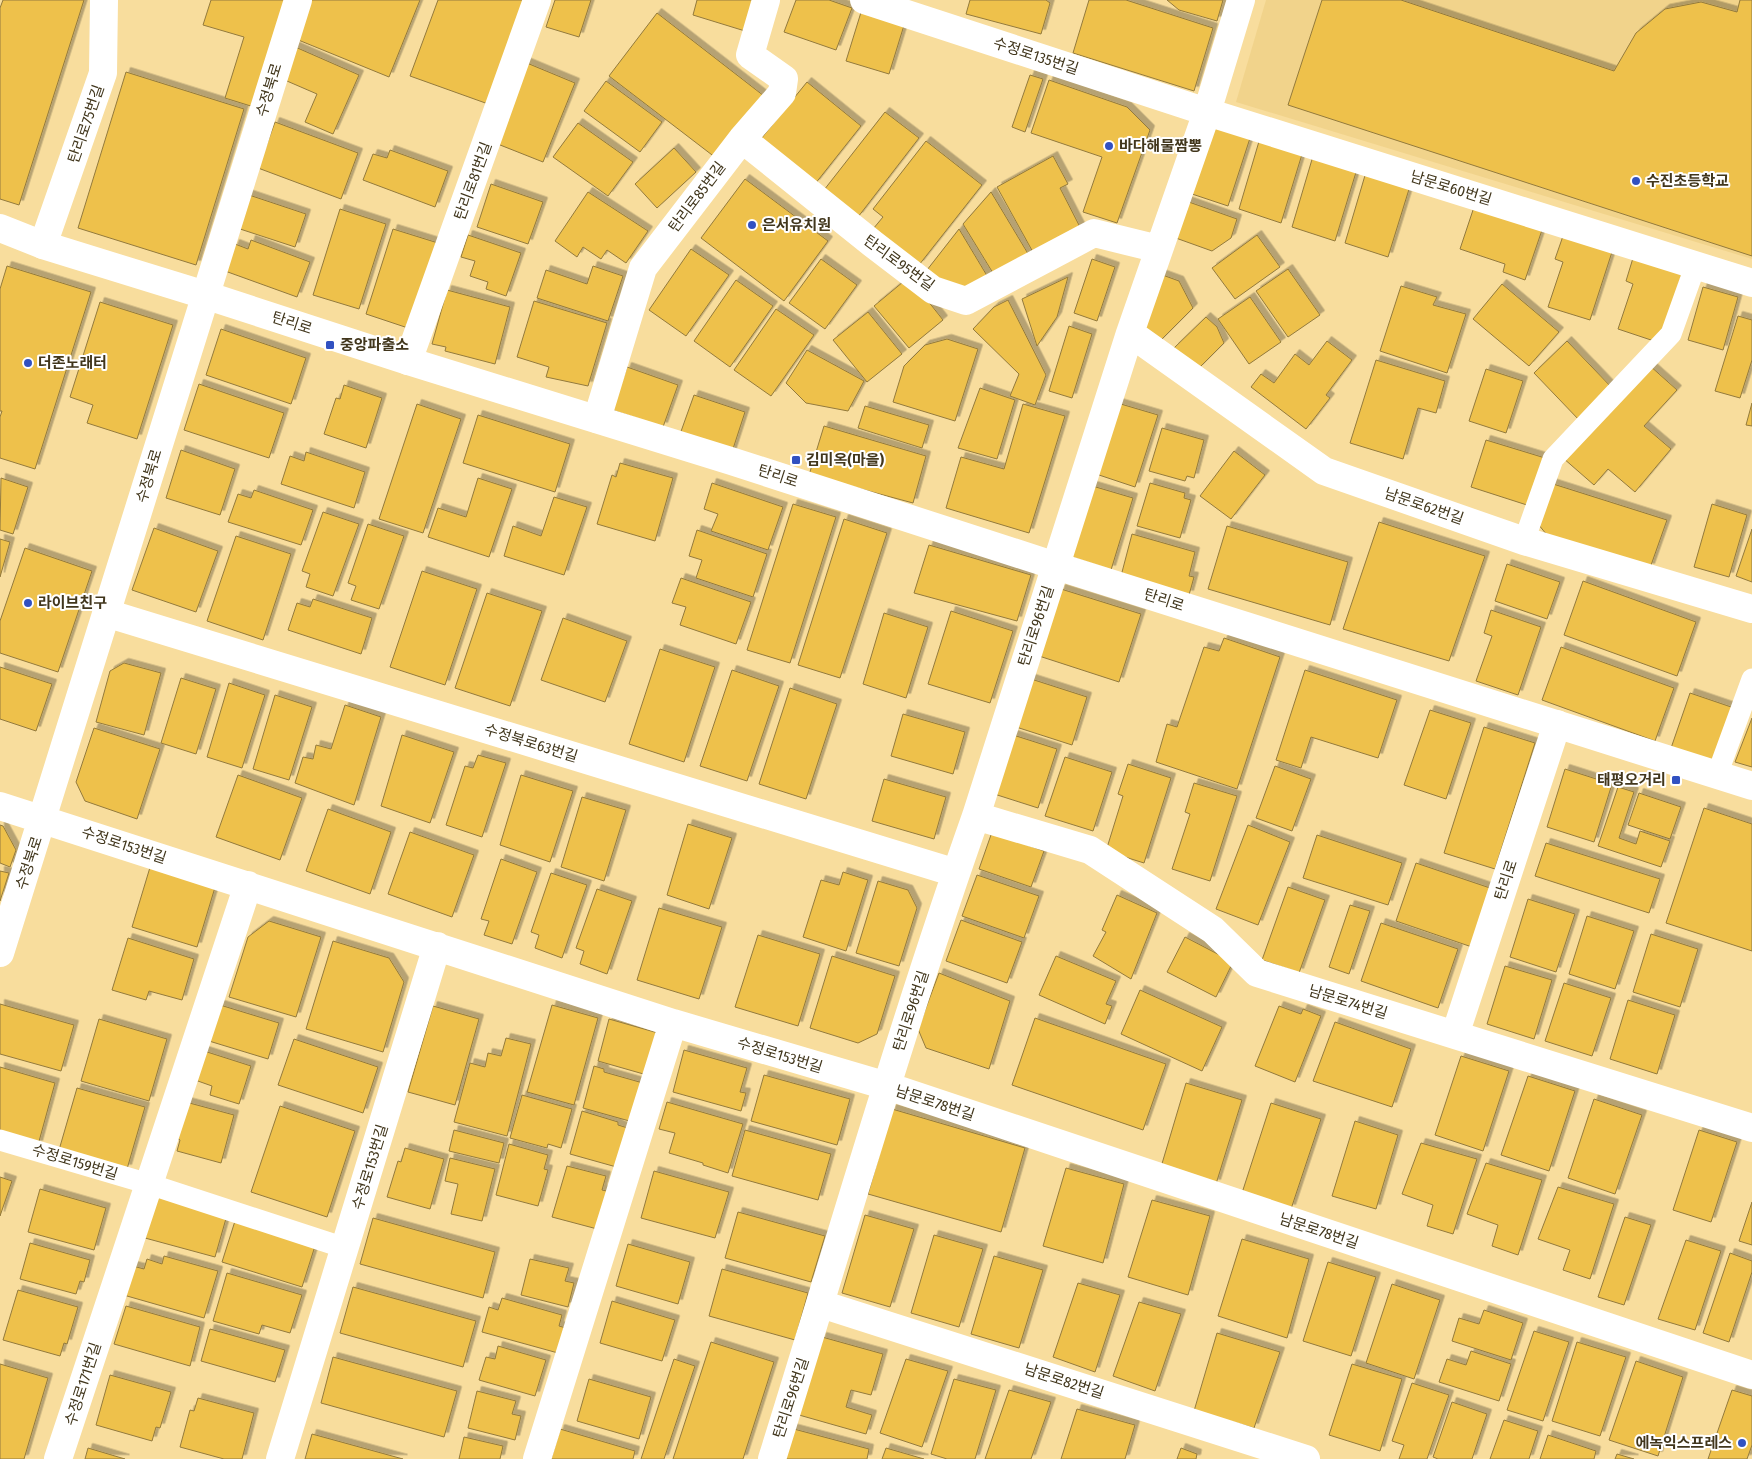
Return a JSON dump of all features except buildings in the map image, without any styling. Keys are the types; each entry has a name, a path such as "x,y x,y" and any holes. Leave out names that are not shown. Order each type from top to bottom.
{"street":[{"name":"탄리로75번길","path":"43,245 103,73 104,0"},
{"name":"수정북로","path":"0,953 298,0"},
{"name":"탄리로81번길","path":"408,361 538,0"},
{"name":"탄리로85번길","path":"597,420 643,268 742,139 782,94 784,79 750,55 766,0"},
{"name":"수정로135번길","path":"864,0 1207,112"},
{"path":"1056,566 1130,333 1207,112 1241,0"},
{"name":"남문로60번길","path":"1207,112 1752,283"},
{"name":"탄리로95번길","path":"742,139 933,290 966,301 1094,233 1159,249"},
{"name":"탄리로","path":"2,234 205,295 1752,786"},
{"name":"남문로62번길","path":"1130,333 1324,471 1524,541 1752,610"},
{"name":"탄리로96번길","path":"772,1459 887,1086 1056,566"},
{"name":"수정북로63번길","path":"106,613 956,873"},
{"name":"탄리로","path":"1455,1035 1557,724"},
{"name":"수정로153번길","path":"0,806 248,884 673,1023 887,1086"},
{"name":"남문로74번길","path":"976,816 1090,850 1213,930 1257,973 1752,1128"},
{"path":"149,1184 248,884"},
{"name":"수정로153번길","path":"280,1459 437,946"},
{"path":"537,1459 673,1023"},
{"name":"남문로78번길","path":"887,1086 1752,1375"},
{"name":"수정로171번길","path":"58,1459 149,1184"},
{"name":"남문로82번길","path":"821,1304 1306,1459"}],"lane":[{"path":"1524,541 1553,459 1671,334 1696,264"},
{"path":"1716,775 1752,680"},
{"name":"수정로159번길","path":"0,1140 149,1184 345,1248"}],"shaded area":[{"name":"수진초등학교","path":"1266,0 1752,0 1752,259 1236,102"}],"place":[{"name":"바다해물짬뽕","path":"1109,146"},
{"name":"수진초등학교","path":"1636,181"},
{"name":"은서유치원","path":"752,225"},
{"name":"중앙파출소","path":"330,345"},
{"name":"더존노래터","path":"28,363"},
{"name":"김미옥(마을)","path":"796,460"},
{"name":"라이브친구","path":"28,603"},
{"name":"태평오거리","path":"1676,780"},
{"name":"에녹익스프레스","path":"1742,1443"}]}
